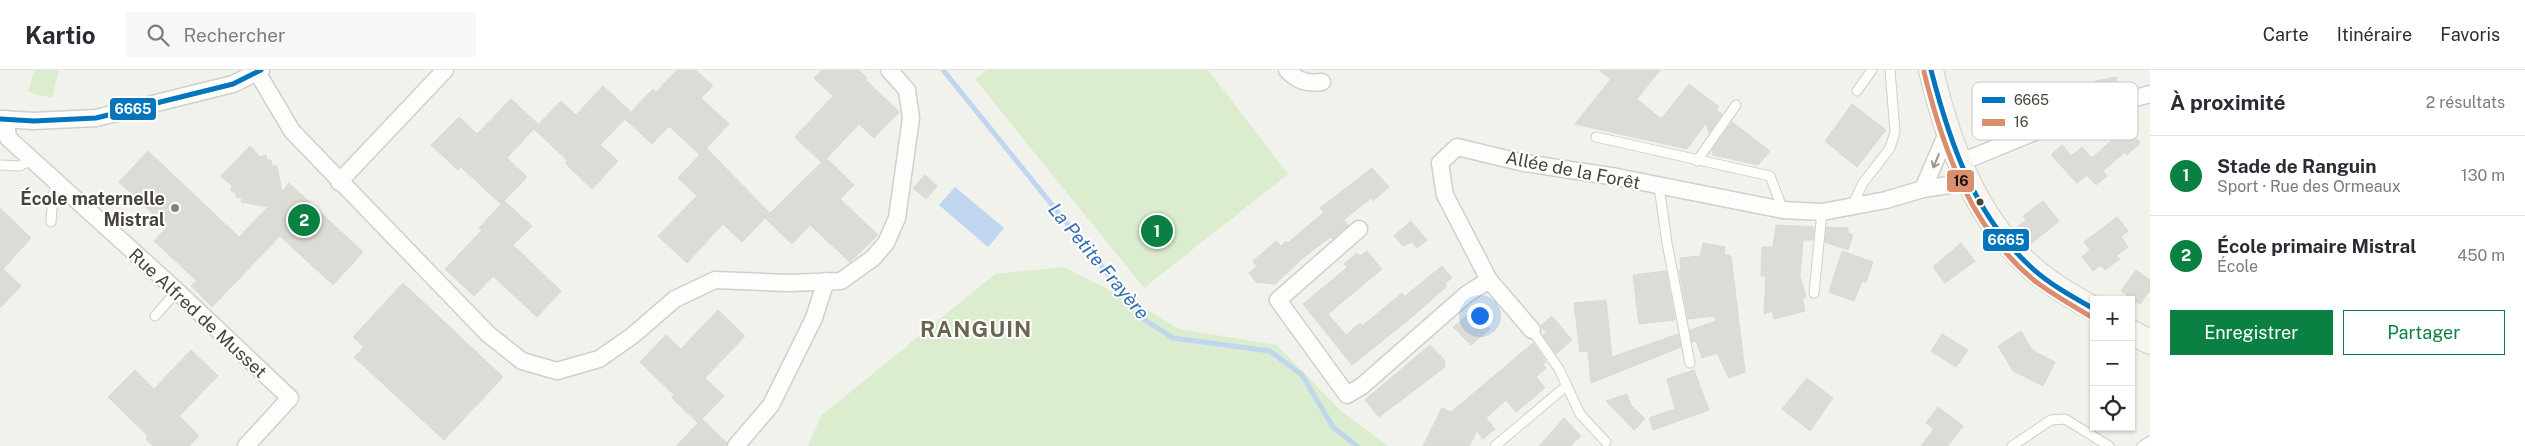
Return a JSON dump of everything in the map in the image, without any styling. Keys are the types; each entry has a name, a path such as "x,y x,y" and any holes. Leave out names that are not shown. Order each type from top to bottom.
{"main road":[{"path":"1930,70 1947,133 1963,173 2012,249 2034,271 2090,306"},
{"path":"2135,334 2150,342"}],"street":[{"path":"339,182 445,70"},
{"path":"3,119 96,118 233,84 259,71 292,131 339,182 488,334 522,361 556,371 599,359 632,336 675,299 715,280 789,283 841,281 873,258 886,243 897,218 911,118 907,90 889,70"},
{"path":"1287,70 1296,79 1310,84 1322,82"},
{"name":"Rue Alfred de Musset","path":"3,119 8,138 177,291 290,398 246,446"},
{"path":"1924,189 1947,133"},
{"name":"Allée de la Forêt","path":"1532,330 1489,280 1446,195 1440,163 1458,147 1524,163 1617,177 1783,210 1822,212 1886,200 1924,189 1963,173 2028,140"},
{"path":"1359,229 1278,300 1347,395 1362,386 1467,294 1489,280"},
{"path":"736,446 771,405 814,318 826,281"}],"lane":[{"path":"1857,91 1872,70"},
{"path":"1852,206 1863,183 1890,148 1896,132 1890,70"},
{"path":"1697,161 1736,106"},
{"path":"1596,137 1770,176 1783,210"},
{"path":"0,165 20,166 32,159"},
{"path":"52,222 53,195 57,184"},
{"path":"1659,186 1673,276 1690,363"},
{"path":"1814,293 1822,212"},
{"path":"155,316 177,291"},
{"name":"Allée de la Forêt","path":"1532,330 1559,369 1565,387 1580,414 1606,442"},
{"path":"1495,446 1565,387"},
{"path":"2012,446 2051,420 2065,419 2109,446"},
{"path":"2142,446 2150,440"}],"green space":[{"path":"34,70 59,70 52,98 28,92"},
{"path":"987,70 1208,70 1288,174 1144,288 975,79"},
{"path":"1063,267 1138,304 1179,329 1277,345 1341,411 1388,446 808,446 821,416 995,274"}],"water":[{"path":"955,187 1004,228 988,247 939,205"}],"building":[{"path":"677,70 696,70 713,86 701,98 729,124 700,155 669,126 652,144 625,119 600,145 618,161 592,189 565,163 568,161 534,129 561,101 576,115 603,86 631,112 653,89 656,92"},
{"path":"822,70 859,70 867,78 866,80 899,112 874,138 859,124 822,163 795,137 833,96 814,78"},
{"path":"1599,70 1660,70 1637,99 1661,119 1689,84 1719,107 1716,110 1722,114 1709,133 1706,123 1687,149 1575,124 1611,79"},
{"path":"2116,77 2117,82 2095,82"},
{"path":"511,99 538,124 507,158 527,177 501,204 461,167 458,170 431,145 459,117 477,134"},
{"path":"1852,104 1886,130 1857,167 1825,141"},
{"path":"1732,122 1770,151 1758,165 1713,155 1712,150"},
{"path":"2112,140 2138,140 2140,143 2127,155 2125,152 2103,171 2107,176 2096,185 2087,175 2077,183 2051,155 2062,145 2071,156 2082,147 2092,158"},
{"path":"250,146 260,157 266,155 267,160 271,160 272,166 277,166 282,192 289,183 363,252 333,285 280,236 212,307 191,286 197,281 154,241 167,227 119,182 148,151 239,237 268,207 241,202 242,198 236,197 236,193 231,191 232,186 221,176"},
{"path":"706,148 770,213 742,242 723,224 687,263 658,236 697,196 678,178"},
{"path":"826,158 854,185 840,199 878,235 850,262 810,225 792,244 765,218"},
{"path":"1372,168 1389,187 1373,201 1371,198 1344,220 1348,225 1332,239 1330,237 1303,258 1275,284 1256,282 1249,273 1257,266 1253,261 1276,241 1281,246 1286,241 1288,243 1324,212 1320,208"},
{"path":"925,175 937,186 926,199 913,188"},
{"path":"504,201 532,226 513,245 561,291 537,317 493,276 474,296 445,269 482,230 479,228"},
{"path":"2043,201 2059,221 2031,244 2017,227 2026,220 2023,216"},
{"path":"0,208 31,238 3,269 21,286 0,308"},
{"path":"2117,217 2128,231 2121,237 2128,247 2116,256 2120,259 2105,270 2101,265 2093,271 2082,257 2090,250 2084,242"},
{"path":"1411,221 1427,240 1417,248 1412,242 1403,246 1394,236"},
{"path":"1776,225 1814,227 1813,240 1803,240 1800,276 1806,297 1802,298 1805,311 1774,319 1772,311 1764,314 1766,276 1761,276 1762,247 1773,247"},
{"path":"1827,227 1848,228 1848,233 1853,235 1848,250 1825,242"},
{"path":"1703,243 1725,247 1724,254 1731,256 1745,372 1729,378 1717,353 1702,358 1696,341 1692,342 1690,330 1716,321 1715,316 1688,319 1679,270 1681,270 1680,258 1700,256"},
{"path":"1961,243 1975,261 1945,283 1933,267"},
{"path":"1367,251 1382,269 1328,314 1346,335 1360,323 1362,326 1402,293 1405,296 1442,266 1452,278 1445,283 1447,286 1412,317 1352,365 1303,304 1343,271 1347,267 1344,264 1357,253 1360,256"},
{"path":"1842,251 1873,262 1866,282 1862,281 1854,301 1829,292"},
{"path":"2136,270 2150,280 2150,290 2140,304 2135,301 2135,296 2128,296 2121,291"},
{"path":"1666,271 1675,320 1639,324 1633,275"},
{"path":"403,283 503,377 444,440 354,357 364,347 353,337"},
{"path":"1606,300 1612,357 1678,334 1681,347 1591,383 1588,351 1580,352 1574,303"},
{"path":"718,310 745,336 705,378 724,396 698,423 672,398 674,395 640,362 666,335 681,349"},
{"path":"1474,310 1490,329 1471,345 1453,327"},
{"path":"1552,316 1572,340 1556,354 1543,335 1546,332 1541,326"},
{"path":"2021,331 2032,350 2055,362 2043,386 2013,371 1998,346"},
{"path":"1942,334 1968,350 1956,367 1931,351"},
{"path":"1533,343 1546,362 1543,364 1546,368 1536,377 1545,388 1516,412 1506,400 1486,418 1495,429 1483,439 1477,431 1469,446 1423,446 1442,408 1451,412"},
{"path":"1430,345 1445,361 1445,367 1379,417 1365,400"},
{"path":"191,350 218,376 179,416 199,436 189,446 153,446 146,439 148,436 108,397 135,370 154,389"},
{"path":"1694,370 1709,410 1653,430 1649,418 1675,409 1667,379"},
{"path":"1807,378 1833,398 1810,431 1782,409"},
{"path":"1627,394 1631,405 1645,419 1634,430 1606,401"},
{"path":"1938,407 1963,426 1948,446 1921,446 1934,429 1926,423"},
{"path":"1564,418 1581,436 1570,446 1539,446"},
{"path":"702,419 727,443 726,446 676,446"}],"waterway":[{"name":"La Petite Frayère","path":"943,70 1145,320 1173,338 1270,351 1302,375 1333,427 1357,446"}],"transit line":[{"name":"6665","path":"0,119 34,121 96,118 233,84 261,70"},
{"name":"6665","path":"1931,70 1956,152 1980,203 1995,226 2013,249 2040,275 2090,307"},
{"name":"16","path":"1924,72 1940,130 1951,158 1963,186 1993,237 2035,281 2090,316"}],"place":[{"name":"École maternelle Mistral","path":"175,208"},
{"name":"École primaire Mistral","path":"304,220"},
{"name":"Stade de Ranguin","path":"1157,231"}],"district":[{"name":"RANGUIN","path":"976,329"}]}
